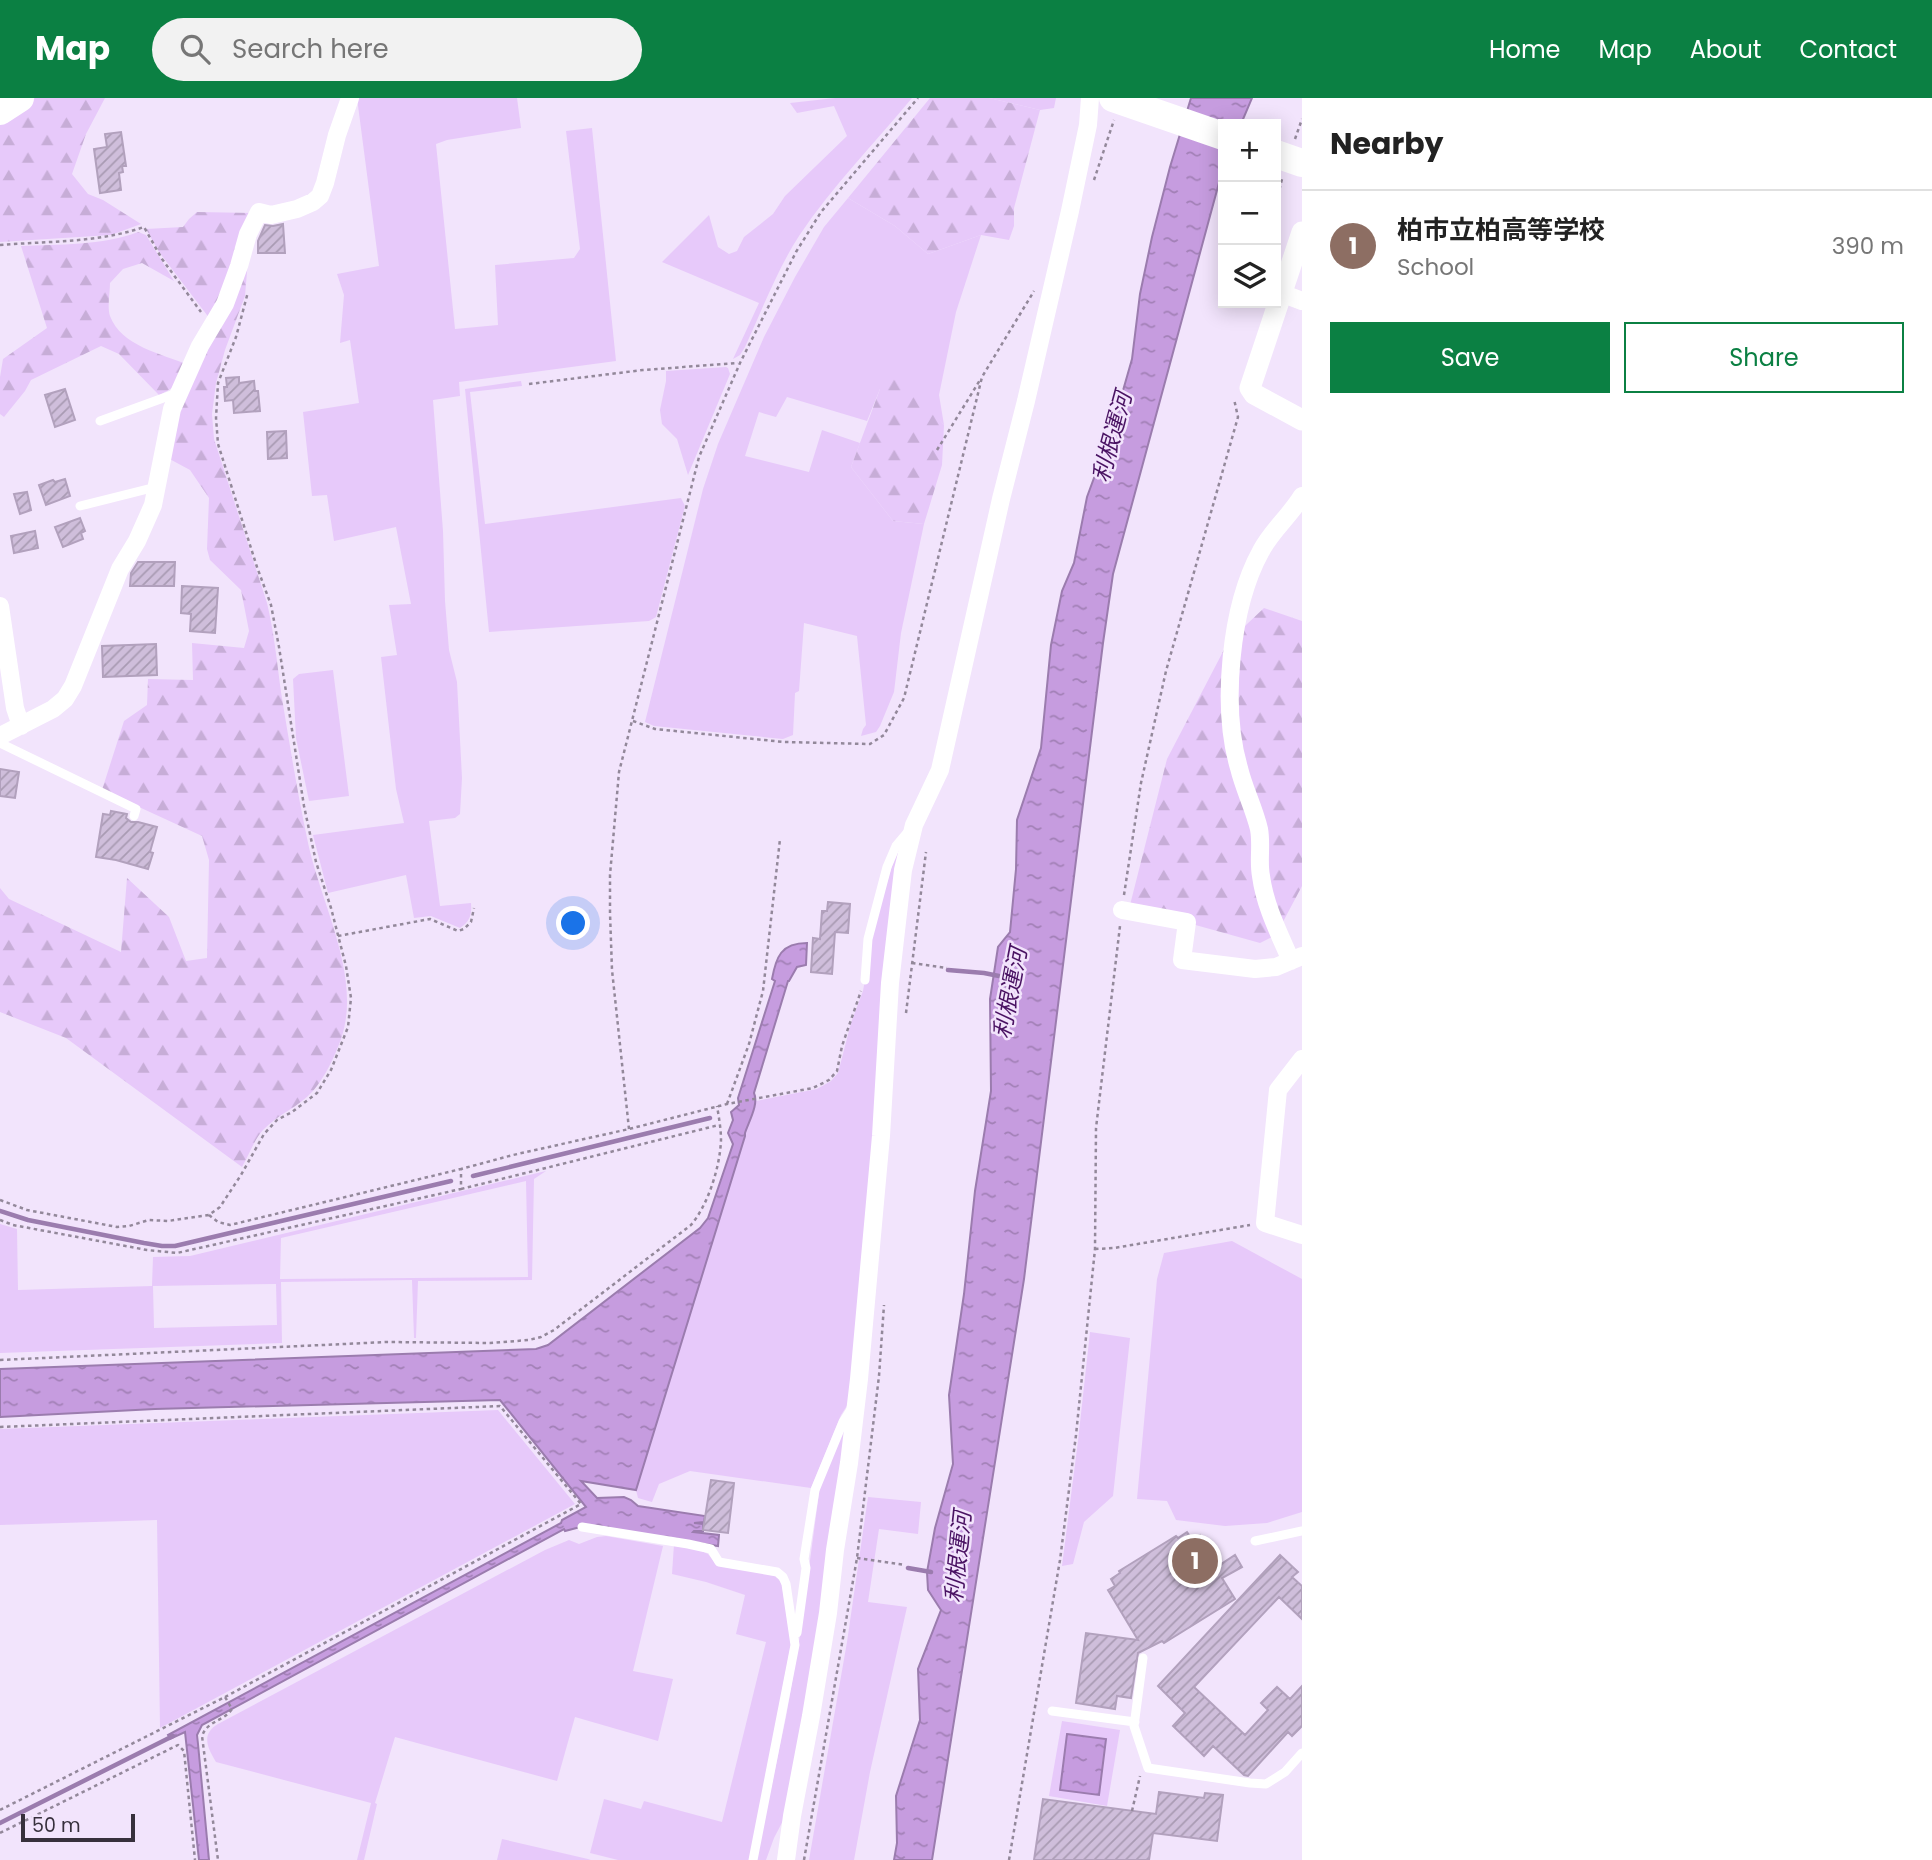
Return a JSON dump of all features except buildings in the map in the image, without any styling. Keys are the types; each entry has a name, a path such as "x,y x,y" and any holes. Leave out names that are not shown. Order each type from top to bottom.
{"main road":[{"path":"0,111 20,98"},
{"path":"1115,98 1218,134"}],"street":[{"path":"0,736 53,709 65,699 73,686 120,569 137,541 153,505 172,409 200,346 225,304 248,233 259,212 271,215 297,209 320,196 349,98"},
{"path":"786,1860 828,1613 849,1463 879,1149 894,941 903,870 915,825 940,770 1070,211 1090,98"},
{"path":"1302,232 1281,293 1302,301"},
{"path":"1276,308 1250,388 1254,394 1302,420"},
{"path":"1122,910 1187,922 1182,960 1255,969 1276,967 1296,959 1264,897 1260,872 1262,847 1259,827 1238,766 1229,697 1235,625 1251,573 1269,535 1302,496"},
{"path":"0,606 15,708 21,726"},
{"path":"1302,1059 1278,1090 1265,1223 1302,1235"}],"lane":[{"path":"100,421 180,392"},
{"path":"80,506 156,487"},
{"path":"0,743 136,809 134,816"},
{"path":"865,980 868,939 887,867 896,846 915,825"},
{"path":"753,1860 795,1645 815,1490 843,1422 855,1405"},
{"path":"582,1528 711,1549 719,1562 777,1572 786,1584 795,1645"},
{"path":"1255,1541 1302,1531"},
{"path":"1143,1658 1134,1726 1148,1768 1266,1784 1284,1772 1302,1753"},
{"path":"1052,1711 1135,1722"}],"path":[{"path":"629,1129 612,970 610,875 619,772 699,457 740,363 796,252 821,212 918,98"},
{"path":"0,245 99,238 144,227 162,259 212,325"},
{"path":"937,450 1036,288"},
{"path":"0,1200 27,1210 117,1227 149,1220 168,1221 209,1215 220,1207 264,1134 277,1120 317,1093 331,1070 348,1027 351,998 346,966 313,851 271,605 218,444 218,383 236,337 248,289"},
{"path":"529,384 643,370 740,363"},
{"path":"633,721 655,729 811,743 870,744 884,735 904,698 982,377"},
{"path":"1009,1860 1061,1548 1076,1435 1095,1249 1096,1128 1122,910 1141,783 1166,671 1238,417 1236,411"},
{"path":"727,1104 750,1044 762,990 780,839"},
{"path":"338,936 430,919 458,931 471,922 474,908"},
{"path":"912,963 947,968"},
{"path":"209,1215 218,1222 230,1225 717,1106 813,1088 829,1080 837,1071 842,1046 865,980"},
{"path":"0,1360 387,1342 490,1343 541,1337 582,1310 691,1225 704,1208 713,1183 721,1143 717,1106"},
{"path":"0,1220 13,1225 134,1248 177,1253 461,1189 720,1125"},
{"path":"461,1169 461,1189"},
{"path":"1095,1249 1265,1223"},
{"path":"0,1427 500,1406 581,1504 225,1697 0,1810"},
{"path":"857,1558 905,1565"},
{"path":"218,1860 202,1736 205,1727 229,1714 232,1709 225,1697"},
{"path":"0,1833 178,1745 184,1751 195,1860"},
{"path":"1132,1811 1139,1777 1148,1768"}],"green space":[{"path":"35,98 105,98 86,134 72,174 88,194 103,200 141,224 111,235 0,242 0,120"},
{"path":"357,98 517,98 521,128 436,144 455,329 498,325 495,265 574,258 580,249 566,131 592,128 616,361 459,382 460,396 433,400 443,531 445,601 449,650 457,682 462,778 460,814 455,818 429,821 440,906 471,903 470,917 460,928 431,916 414,918 406,875 328,893 313,835 404,823 396,789 381,657 397,655 389,605 411,604 396,527 334,541 327,495 312,496 303,412 359,403 350,340 340,343 344,295 337,274 379,266"},
{"path":"835,98 912,98 840,182 799,236 777,276 745,347 740,355 733,359 759,303 662,262 709,215 718,247 729,254 737,251 744,237 773,214 785,196 847,136 834,106 797,113 790,103"},
{"path":"930,98 989,98 1040,110 1014,208 1014,226 1009,240 981,235 928,254 895,226 848,198"},
{"path":"989,98 1056,98 1054,108 1040,110"},
{"path":"848,198 895,226 928,254 981,235 956,312 939,395 944,425 914,391 880,389 867,421 787,397 776,417 759,412 745,456 809,472 822,430 860,443 851,467 893,521 924,524 901,633 894,692 876,732 861,736 866,725 857,636 804,623 799,691 795,693 793,735 783,739 654,726 645,722 703,489 718,444 764,337 795,277 824,227"},
{"path":"197,212 253,213 210,319 159,252 146,229 183,227"},
{"path":"138,232 146,235 174,281 142,263 123,269 110,283 110,316 115,326 133,342 189,365 181,380 159,395 119,354 101,346 31,380 4,417 0,414 3,359 47,328 21,246 95,242"},
{"path":"250,236 245,296 216,383 212,414 214,439 267,603 307,838 337,938 347,990 341,1039 326,1073 307,1097 263,1130 242,1167 66,1038 0,1012 0,888 9,899 121,952 127,878 169,917 186,961 207,958 209,860 202,836 102,790 124,721 147,705 148,679 193,680 192,643 244,648 249,631 241,590 210,560 207,549 209,498 190,470 164,456 171,423"},
{"path":"726,367 730,374 688,475 677,439 662,424 660,410 666,371"},
{"path":"893,379 900,380 914,390 944,425 942,465 924,524 893,521 851,467 880,389"},
{"path":"521,381 522,386 470,392 485,524 681,498 685,506 656,617 649,621 489,632 465,389"},
{"path":"1264,608 1302,621 1302,886 1276,935 1260,943 1129,909 1167,759 1228,642"},
{"path":"333,670 349,796 309,801 296,738 293,679 299,674"},
{"path":"904,842 850,1401 841,1415 811,1488 690,1471 659,1484 652,1502 638,1498 636,1490 756,1101 817,1089 831,1081 838,1073 851,1023 863,991 881,902 897,850"},
{"path":"546,1171 534,1179 532,1280 418,1281 416,1338 412,1280 281,1282 282,1343 0,1353 0,1224 17,1229 18,1290 152,1286 153,1257 190,1256","holes":["526,1181 528,1277 280,1279 281,1238","276,1284 277,1325 154,1328 153,1286"]},
{"path":"1232,1241 1302,1279 1302,1512 1267,1523 1225,1526 1176,1520 1167,1501 1137,1499 1157,1279 1164,1253"},
{"path":"1090,1332 1130,1338 1113,1496 1084,1522 1073,1564 1062,1566 1078,1441"},
{"path":"498,1410 575,1504 160,1728 157,1520 0,1525 0,1429"},
{"path":"846,1422 846,1460 787,1813 766,1860 756,1860 799,1642 820,1486"},
{"path":"868,1497 921,1502 918,1534 879,1529 868,1602 907,1607 870,1772 854,1860 809,1860 847,1642"},
{"path":"606,1536 663,1546 633,1671 673,1679 658,1741 575,1717 557,1781 395,1737 375,1803 377,1804 364,1860 357,1860 371,1803 216,1762 207,1741 209,1732 218,1724 545,1550 569,1540 579,1544"},
{"path":"674,1544 708,1554 716,1564 776,1575 782,1585 791,1644 750,1860 618,1860 590,1853 604,1799 641,1809 644,1801 722,1822 766,1642 736,1634 745,1595 672,1574"},
{"path":"1062,1721 1120,1730 1107,1806 1049,1796"},
{"path":"502,1839 588,1859 591,1860 497,1860"}],"water":[{"name":"利根運河","path":"1191,98 1252,98 1243,119 1218,119 1218,186 1113,574 1024,1279 932,1860 894,1860 897,1843 896,1796 920,1720 918,1669 941,1610 928,1590 927,1572 935,1528 953,1464 949,1395 964,1294 975,1191 991,1091 990,999 998,947 1010,932 1017,820 1041,748 1051,645 1062,591 1074,563 1087,497 1112,429 1132,359 1140,294 1170,167"},
{"path":"807,943 806,965 797,967 788,981 754,1093 753,1113 636,1490 581,1481 597,1498 624,1497 638,1506 705,1516 704,1522 694,1523 703,1524 703,1531 693,1532 719,1535 718,1546 584,1526 565,1531 564,1529 202,1725 197,1735 209,1860 199,1860 185,1732 170,1739 168,1735 586,1507 500,1400 155,1409 0,1417 0,1369 536,1349 548,1345 700,1228 708,1218 733,1144 728,1133 733,1120 731,1112 739,1105 738,1098 775,981 772,979 778,958 791,946"},
{"path":"1067,1734 1106,1739 1099,1795 1060,1790"}],"waterway":[{"name":"利根運河","path":"948,970 999,976"},
{"path":"473,1176 710,1118"},
{"path":"0,1211 28,1220 144,1243 175,1246 451,1181"},
{"name":"利根運河","path":"908,1568 931,1572"},
{"path":"0,1823 173,1736"}],"place":[{"name":"柏市立柏高等学校","path":"1195,1561"}]}
